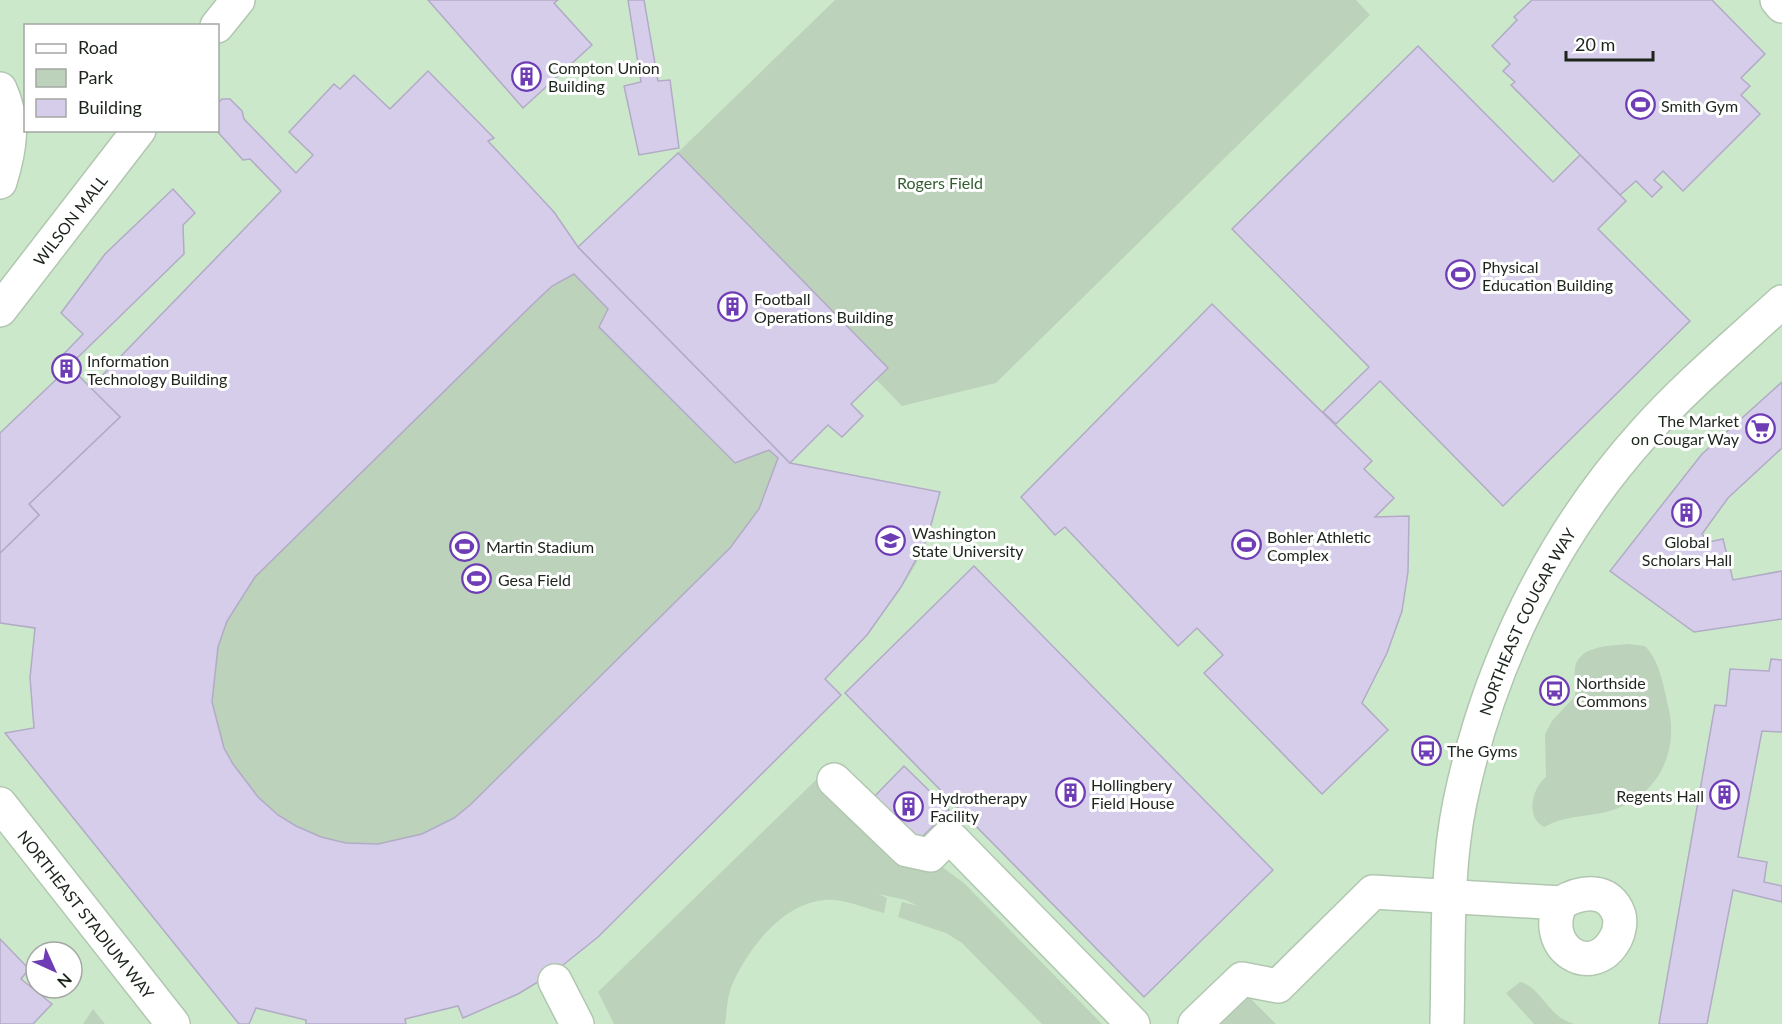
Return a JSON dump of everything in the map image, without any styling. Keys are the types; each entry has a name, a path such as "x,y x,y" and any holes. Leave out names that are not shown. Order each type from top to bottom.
{"street":[{"path":"219,24 238,0"},
{"path":"1777,0 1782,6"},
{"path":"0,89 8,105 12,133 0,182"},
{"name":"WILSON MALL","path":"0,310 137,132"},
{"name":"NORTHEAST COUGAR WAY","path":"1447,1024 1450,898 1460,803 1480,729 1504,657 1526,610 1567,535 1601,484 1643,433 1687,387 1782,302"},
{"path":"834,780 907,850 930,855 949,836 1132,1024"},
{"name":"NORTHEAST STADIUM WAY","path":"0,804 173,1024"},
{"path":"1195,1024 1242,979 1278,986 1373,892 1561,903"},
{"path":"555,981 577,1024"}],"shaded area":[{"name":"Washington State University","path":"0,0 1782,0 1782,1024 0,1024"}],"green space":[{"name":"Rogers Field","path":"835,0 1356,0 1370,15 996,383 902,406 666,164"},
{"name":"Martin Stadium","path":"428,71 494,138 489,142 554,212 578,247 790,463 940,492 928,537 910,575 883,612 825,679 841,695 598,937 553,973 518,994 463,1018 458,1006 405,1019 406,1024 306,1024 305,1020 256,1008 171,939 5,733 34,728 30,678 35,629 0,623 0,553 281,191 250,159 243,160 217,132 219,132 219,102 222,99 230,99 242,111 244,119 296,173 313,155 289,132 334,84 340,89 354,75 390,108"},
{"name":"Northside Commons","path":"1628,644 1645,646 1661,675 1671,727 1666,760 1650,787 1638,798 1606,812 1574,817 1544,827 1534,817 1533,802 1537,788 1546,777 1545,734 1552,721 1575,696 1575,667 1578,660 1583,654 1597,648"},
{"path":"819,777 964,883 1102,1024 1042,1024 962,943 946,933 898,917 902,902 918,906 906,900 878,894 887,898 884,913 853,903 834,900 817,901 801,906 773,926 760,939 740,968 728,998 725,1024 614,1024 598,992"},
{"path":"1520,982 1534,990 1558,1016 1575,1024 1534,1024 1506,993"},
{"path":"1249,997 1276,1024 1221,1024"},
{"path":"93,1009 105,1024 83,1024"}],"building":[{"name":"Compton Union Building","path":"428,0 558,0 554,3 592,45 523,108"},
{"name":"Compton Union Building","path":"628,0 644,0 658,81 670,80 679,148 639,155 624,86 641,82"},
{"name":"Smith Gym","path":"1532,0 1712,0 1765,54 1741,78 1750,86 1741,95 1760,114 1683,191 1663,171 1654,180 1662,187 1652,197 1636,181 1620,195 1511,85 1515,82 1503,71 1510,64 1492,46 1517,20 1514,17"},
{"name":"Physical Education Building","path":"1418,46 1553,182 1580,155 1626,201 1598,229 1690,321 1503,506 1380,381 1336,424 1323,412 1369,367 1232,229"},
{"name":"Martin Stadium","path":"428,71 494,138 488,141 554,212 578,247 790,463 940,492 927,539 901,587 867,635 825,679 841,695 598,937 553,973 518,994 463,1018 458,1006 405,1019 406,1024 306,1024 306,1020 256,1008 249,1024 239,1024 5,733 34,728 30,678 35,628 0,623 0,553 39,515 29,504 120,417 90,388 281,191 250,159 243,160 218,132 219,102 222,99 230,99 242,111 244,119 296,173 313,155 289,132 334,84 340,89 354,75 390,109","holes":["574,274 608,309 599,327 735,463 769,450 778,458 759,509 730,548 470,805 454,818 422,834 378,844 346,843 321,837 278,815 258,797 233,764 224,748 212,702 218,647 227,621 255,577 552,286"]},
{"name":"Football Operations Building","path":"678,153 888,368 851,404 863,416 842,437 828,425 790,463 578,247"},
{"name":"Information Technology Building","path":"173,189 195,213 183,225 184,254 69,366 120,417 29,504 39,515 0,553 0,433 64,372 55,363 83,334 61,313 105,254"},
{"name":"Bohler Athletic Complex","path":"1212,304 1372,461 1364,469 1394,498 1375,517 1409,516 1408,572 1402,611 1387,653 1362,703 1388,730 1322,794 1204,673 1223,655 1197,628 1178,646 1065,527 1055,535 1021,497"},
{"name":"Global Scholars Hall","path":"1782,382 1782,448 1728,498 1702,534 1709,542 1723,539 1733,580 1782,571 1782,619 1694,632 1610,571 1702,454"},
{"name":"Hollingbery Field House","path":"974,566 1273,870 1144,997 845,693"},
{"name":"Regents Hall","path":"1771,659 1782,660 1782,732 1762,731 1738,857 1767,862 1764,882 1782,886 1782,902 1733,890 1707,1024 1659,1024 1715,705 1726,706 1730,669 1769,671"},
{"name":"Hydrotherapy Facility","path":"904,766 949,810 913,846 869,802"},
{"path":"0,939 24,964 24,975 21,979 24,981 24,1000 47,1000 52,1004 33,1024 0,1024"}],"place":[{"name":"Compton Union Building","path":"527,76"},
{"name":"Smith Gym","path":"1640,105"},
{"name":"Physical Education Building","path":"1461,275"},
{"name":"Football Operations Building","path":"733,307"},
{"name":"Information Technology Building","path":"66,369"},
{"name":"The Market on Cougar Way","path":"1760,429"},
{"name":"Global Scholars Hall","path":"1687,513"},
{"name":"Washington State University","path":"891,541"},
{"name":"Bohler Athletic Complex","path":"1246,545"},
{"name":"Martin Stadium","path":"465,546"},
{"name":"Gesa Field","path":"477,579"},
{"name":"Northside Commons","path":"1555,691"},
{"name":"The Gyms","path":"1426,750"},
{"name":"Hollingbery Field House","path":"1070,793"},
{"name":"Regents Hall","path":"1725,795"},
{"name":"Hydrotherapy Facility","path":"909,806"}]}
